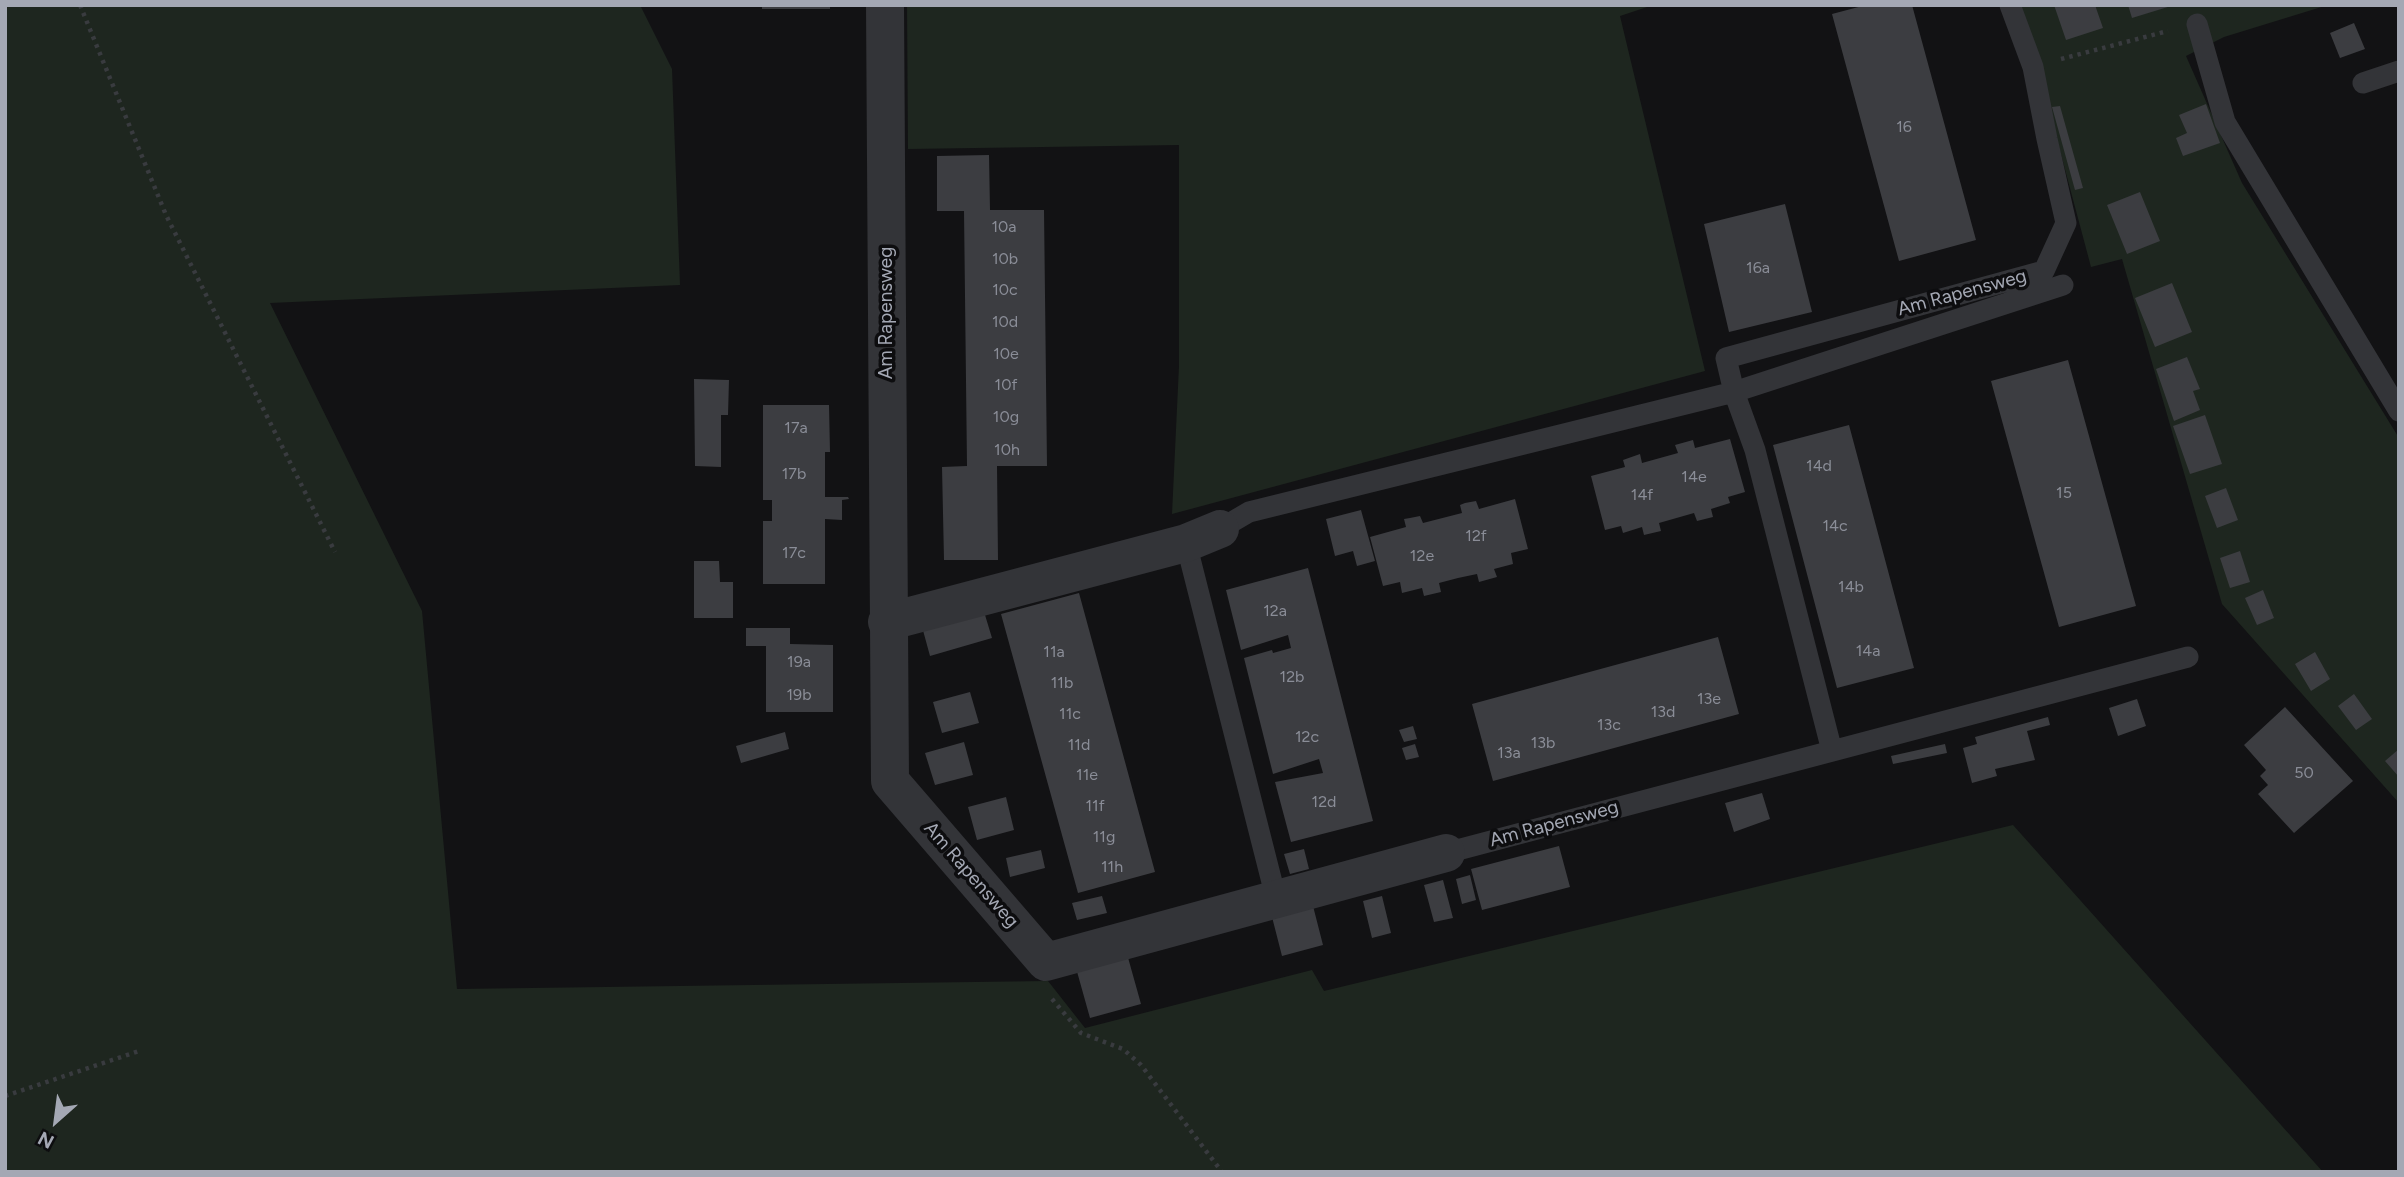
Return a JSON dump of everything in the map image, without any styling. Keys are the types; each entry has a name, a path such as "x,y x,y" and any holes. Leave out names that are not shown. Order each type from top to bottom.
{"street":[{"name":"Am Rapensweg","path":"885,5 890,780 1039,969 1276,898 1446,853"},
{"name":"Am Rapensweg","path":"887,621 1203,536"}],"lane":[{"name":"Am Rapensweg","path":"1832,751 1755,450 1734,392 1726,358 2044,271 2066,223 2034,67 2010,5"},
{"path":"2197,24 2225,122 2399,411"},
{"path":"2362,83 2399,71"},
{"name":"Am Rapensweg","path":"1203,536 1249,512 1734,392 2063,285"},
{"path":"1203,536 1276,898"},
{"name":"Am Rapensweg","path":"1446,853 2188,657"}],"path":[{"path":"80,5 166,215 335,552"},
{"path":"2034,67 2197,24"},
{"path":"1039,969 1081,1033 1123,1049 1141,1065 1222,1172"},
{"path":"5,1096 142,1050"}],"shaded area":[{"path":"5,5 640,5 672,69 680,285 270,303 422,611 457,989 1048,981 1085,1028 1312,970 1324,991 2013,825 2323,1172 5,1172"},
{"path":"907,5 1653,5 1620,16 1705,371 1172,514 1179,366 1179,145 908,149"},
{"path":"2017,5 2328,5 2224,37 2186,56 2242,183 2399,438 2399,803 2222,604 2122,259 2091,267 2030,38"}],"building":[{"path":"762,5 830,5 830,9 762,9"},
{"path":"1866,5 1912,5 1976,240 1899,261 1832,14"},
{"path":"2054,5 2095,5 2103,28 2066,40"},
{"path":"2128,5 2171,5 2171,6 2132,18"},
{"path":"2354,23 2365,49 2340,58 2330,33"},
{"path":"2206,104 2220,143 2183,156 2176,138 2187,133 2179,115"},
{"path":"2060,106 2083,188 2075,190 2052,107"},
{"path":"989,155 990,210 1044,210 1047,466 997,466 998,560 944,560 942,467 967,466 964,211 937,211 937,156"},
{"path":"2140,192 2160,241 2127,254 2107,205"},
{"path":"1785,204 1812,312 1729,332 1704,224"},
{"path":"2172,283 2192,332 2155,347 2135,298"},
{"path":"2187,357 2200,389 2193,391 2200,410 2174,421 2156,369"},
{"path":"2068,360 2136,606 2059,627 1991,381"},
{"path":"694,379 729,380 728,415 721,415 721,467 695,466"},
{"path":"763,405 829,405 830,452 825,452 825,497 849,499 842,500 842,520 825,519 825,584 763,584 763,521 772,521 772,500 763,500"},
{"path":"2205,415 2222,464 2190,474 2173,426"},
{"path":"1849,425 1914,668 1837,688 1773,445"},
{"path":"1730,439 1745,492 1728,497 1730,503 1711,509 1713,517 1697,521 1694,513 1659,523 1661,531 1644,535 1642,527 1623,533 1621,526 1605,530 1591,476 1625,467 1623,460 1640,454 1642,463 1678,453 1675,445 1693,440 1695,448"},
{"path":"2226,488 2238,520 2217,528 2205,496"},
{"path":"1515,499 1528,549 1511,553 1513,564 1494,569 1497,577 1479,582 1477,574 1458,578 1439,583 1441,592 1424,596 1422,588 1402,593 1400,582 1383,586 1370,537 1406,527 1404,519 1420,516 1423,523 1462,513 1460,505 1465,503 1476,501 1479,509"},
{"path":"1361,510 1375,561 1357,566 1353,551 1335,556 1326,519"},
{"path":"2240,551 2250,582 2230,588 2220,558"},
{"path":"694,561 719,561 720,582 733,582 733,618 694,618"},
{"path":"1308,568 1373,821 1291,842 1275,782 1323,773 1319,759 1273,774 1244,658 1291,648 1288,635 1241,650 1226,590"},
{"path":"2263,590 2274,618 2257,625 2245,598"},
{"path":"1079,593 1155,872 1078,893 1001,614"},
{"path":"982,605 992,638 930,656 921,623"},
{"path":"746,628 790,628 790,644 833,645 833,712 766,712 766,646 746,646"},
{"path":"1718,637 1739,714 1493,781 1472,704"},
{"path":"2315,652 2330,679 2311,691 2295,664"},
{"path":"970,692 979,723 942,733 933,702"},
{"path":"2354,694 2372,719 2356,730 2338,706"},
{"path":"2137,699 2146,726 2118,736 2109,708"},
{"path":"2285,707 2353,781 2294,833 2258,794 2268,785 2260,776 2266,770 2244,745"},
{"path":"2048,717 2050,725 2027,731 2035,760 1995,769 1997,776 1972,783 1963,748 1977,744 1975,737"},
{"path":"1413,726 1417,739 1404,742 1399,730"},
{"path":"785,732 789,749 741,763 736,746"},
{"path":"964,742 973,775 935,785 925,753"},
{"path":"1415,744 1419,757 1406,760 1402,748"},
{"path":"1945,744 1947,753 1893,764 1891,756"},
{"path":"2399,749 2399,777 2385,761"},
{"path":"1762,793 1770,819 1734,832 1725,803"},
{"path":"1006,797 1014,830 977,840 968,807"},
{"path":"1559,846 1570,887 1482,910 1471,869"},
{"path":"1304,849 1309,869 1290,874 1284,854"},
{"path":"1041,850 1045,868 1010,877 1006,858"},
{"path":"1470,875 1476,900 1462,904 1456,879"},
{"path":"1443,880 1453,918 1434,922 1424,885"},
{"path":"1102,896 1107,913 1077,920 1072,903"},
{"path":"1382,896 1391,933 1372,938 1363,901"},
{"path":"1313,906 1323,945 1282,956 1272,917"},
{"path":"1127,954 1141,1004 1090,1018 1076,968"}]}
